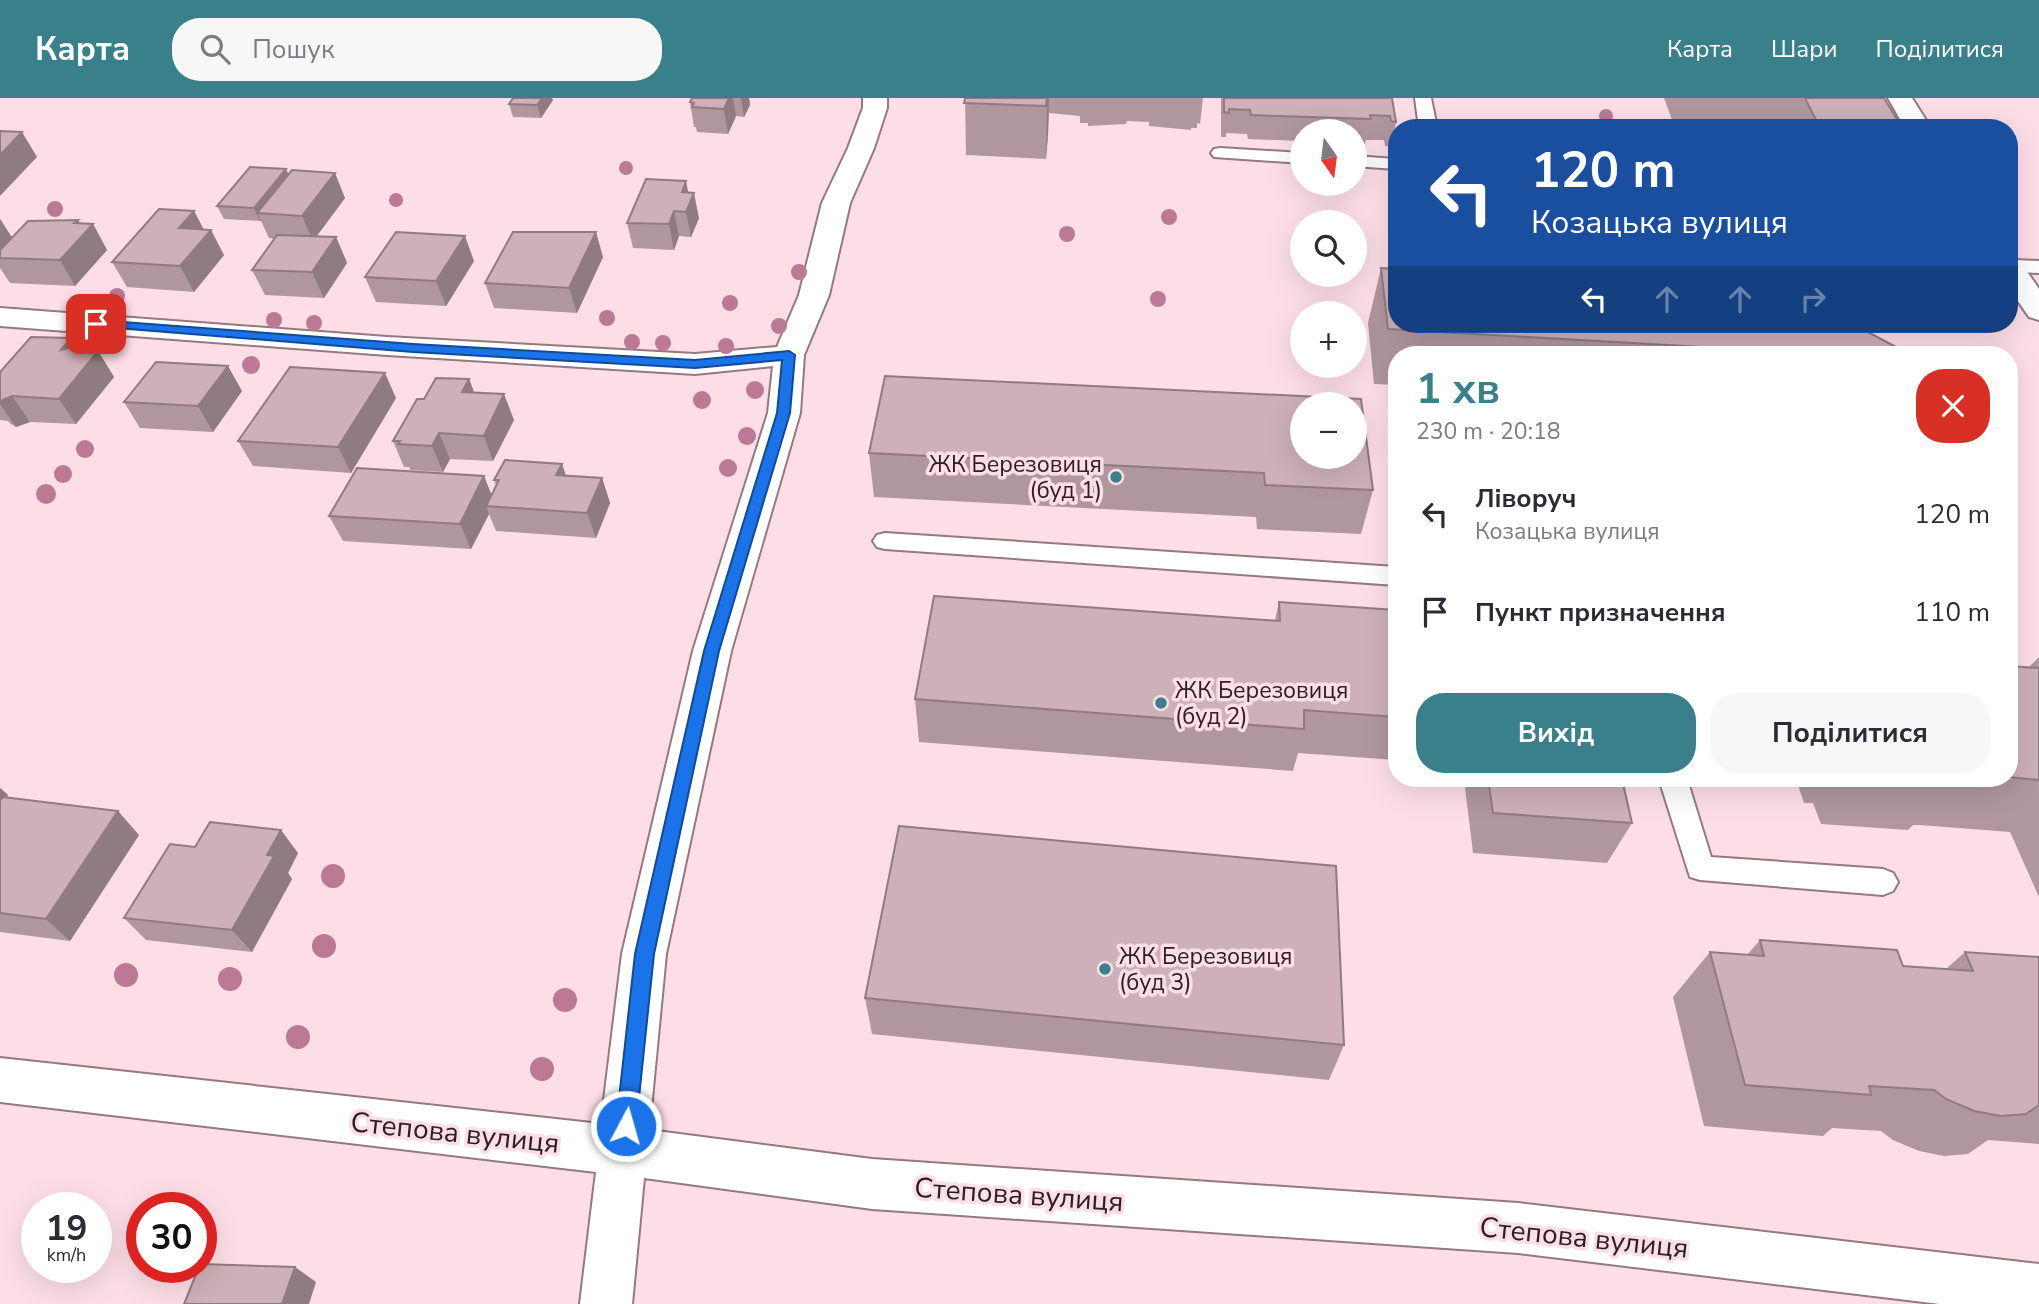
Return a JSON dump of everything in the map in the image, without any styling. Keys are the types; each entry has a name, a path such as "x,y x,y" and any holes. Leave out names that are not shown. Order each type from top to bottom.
{"street":[{"path":"606,1304 644,954 712,651 783,413 789,355 814,295 836,203 861,148 875,108 875,98"},
{"path":"1900,98 1913,119"},
{"path":"2018,280 2039,311"},
{"path":"0,317 374,345 695,364 789,355"},
{"name":"Степова вулиця","path":"0,1080 624,1151 872,1184 1518,1228 2039,1290"}],"lane":[{"path":"1423,98 1426,119"},
{"path":"1220,153 1290,157"},
{"path":"1367,162 1388,163"},
{"path":"2018,266 2039,267"},
{"path":"885,541 1388,575"},
{"path":"1675,787 1700,868 1883,882"}],"building":[{"path":"513,98 542,98 537,105 509,104"},
{"path":"692,98 729,98 724,109 692,107"},
{"path":"965,98 1047,98 1046,106 964,103"},
{"path":"1224,98 1392,98 1396,119 1391,119 1390,116 1370,115 1371,119 1251,115 1250,110 1229,109 1229,113 1224,112"},
{"path":"1805,98 1884,98 1897,119 1816,119"},
{"path":"0,131 22,132 0,155"},
{"path":"250,167 286,169 254,208 217,206"},
{"path":"292,170 335,173 302,216 257,213"},
{"path":"646,179 686,181 682,192 694,193 686,212 674,211 669,224 627,223"},
{"path":"159,209 194,211 179,228 211,230 180,266 112,262"},
{"path":"78,220 74,223 93,224 60,260 0,258 0,250 28,221"},
{"path":"396,232 465,236 436,281 365,277"},
{"path":"513,232 596,232 569,288 485,283"},
{"path":"277,235 336,237 312,272 252,270"},
{"path":"1381,268 1388,268 1388,329"},
{"path":"1458,333 1870,333 1894,346 1684,346"},
{"path":"31,337 71,338 61,350 84,344 90,347 89,351 98,351 59,399 12,396 0,401 0,372"},
{"path":"156,362 228,366 198,406 124,402"},
{"path":"290,367 385,373 338,447 238,441"},
{"path":"885,376 1290,396 1290,469 1367,469 1367,444 1373,490 1265,485 1264,473 869,453"},
{"path":"436,378 469,379 462,392 504,394 484,436 439,433 432,446 398,444 400,441 393,441 417,399 424,399"},
{"path":"505,460 562,464 556,475 602,478 587,513 486,506 499,480 494,480"},
{"path":"357,468 484,476 460,524 329,516"},
{"path":"934,596 1280,621 1279,602 1388,609 1388,716 1304,710 1304,729 915,699"},
{"path":"2018,667 2039,668 2039,780 2018,778"},
{"path":"1489,787 1624,787 1632,823 1493,813"},
{"path":"3,797 118,811 46,919 0,913 0,800"},
{"path":"210,822 281,830 267,855 274,856 232,930 124,918 170,844 195,847"},
{"name":"ЖК Березовиця (буд 3)","path":"899,826 1336,866 1344,1045 865,998"},
{"path":"1760,940 1897,950 1903,966 1973,971 1965,952 2039,957 2039,1105 2026,1114 2001,1116 1974,1111 1946,1099 1934,1090 1869,1086 1871,1095 1745,1085 1710,952 1764,956"},
{"path":"217,1265 295,1267 282,1304 184,1304 193,1283 217,1283"}],"place":[{"name":"ЖК Березовиця (буд 1)","path":"1116,477"},
{"name":"ЖК Березовиця (буд 2)","path":"1161,703"},
{"name":"ЖК Березовиця (буд 3)","path":"1105,969"}],"route":[{"path":"96,324 413,348 695,364 789,355 783,413 712,651 644,954 626,1126"}]}
